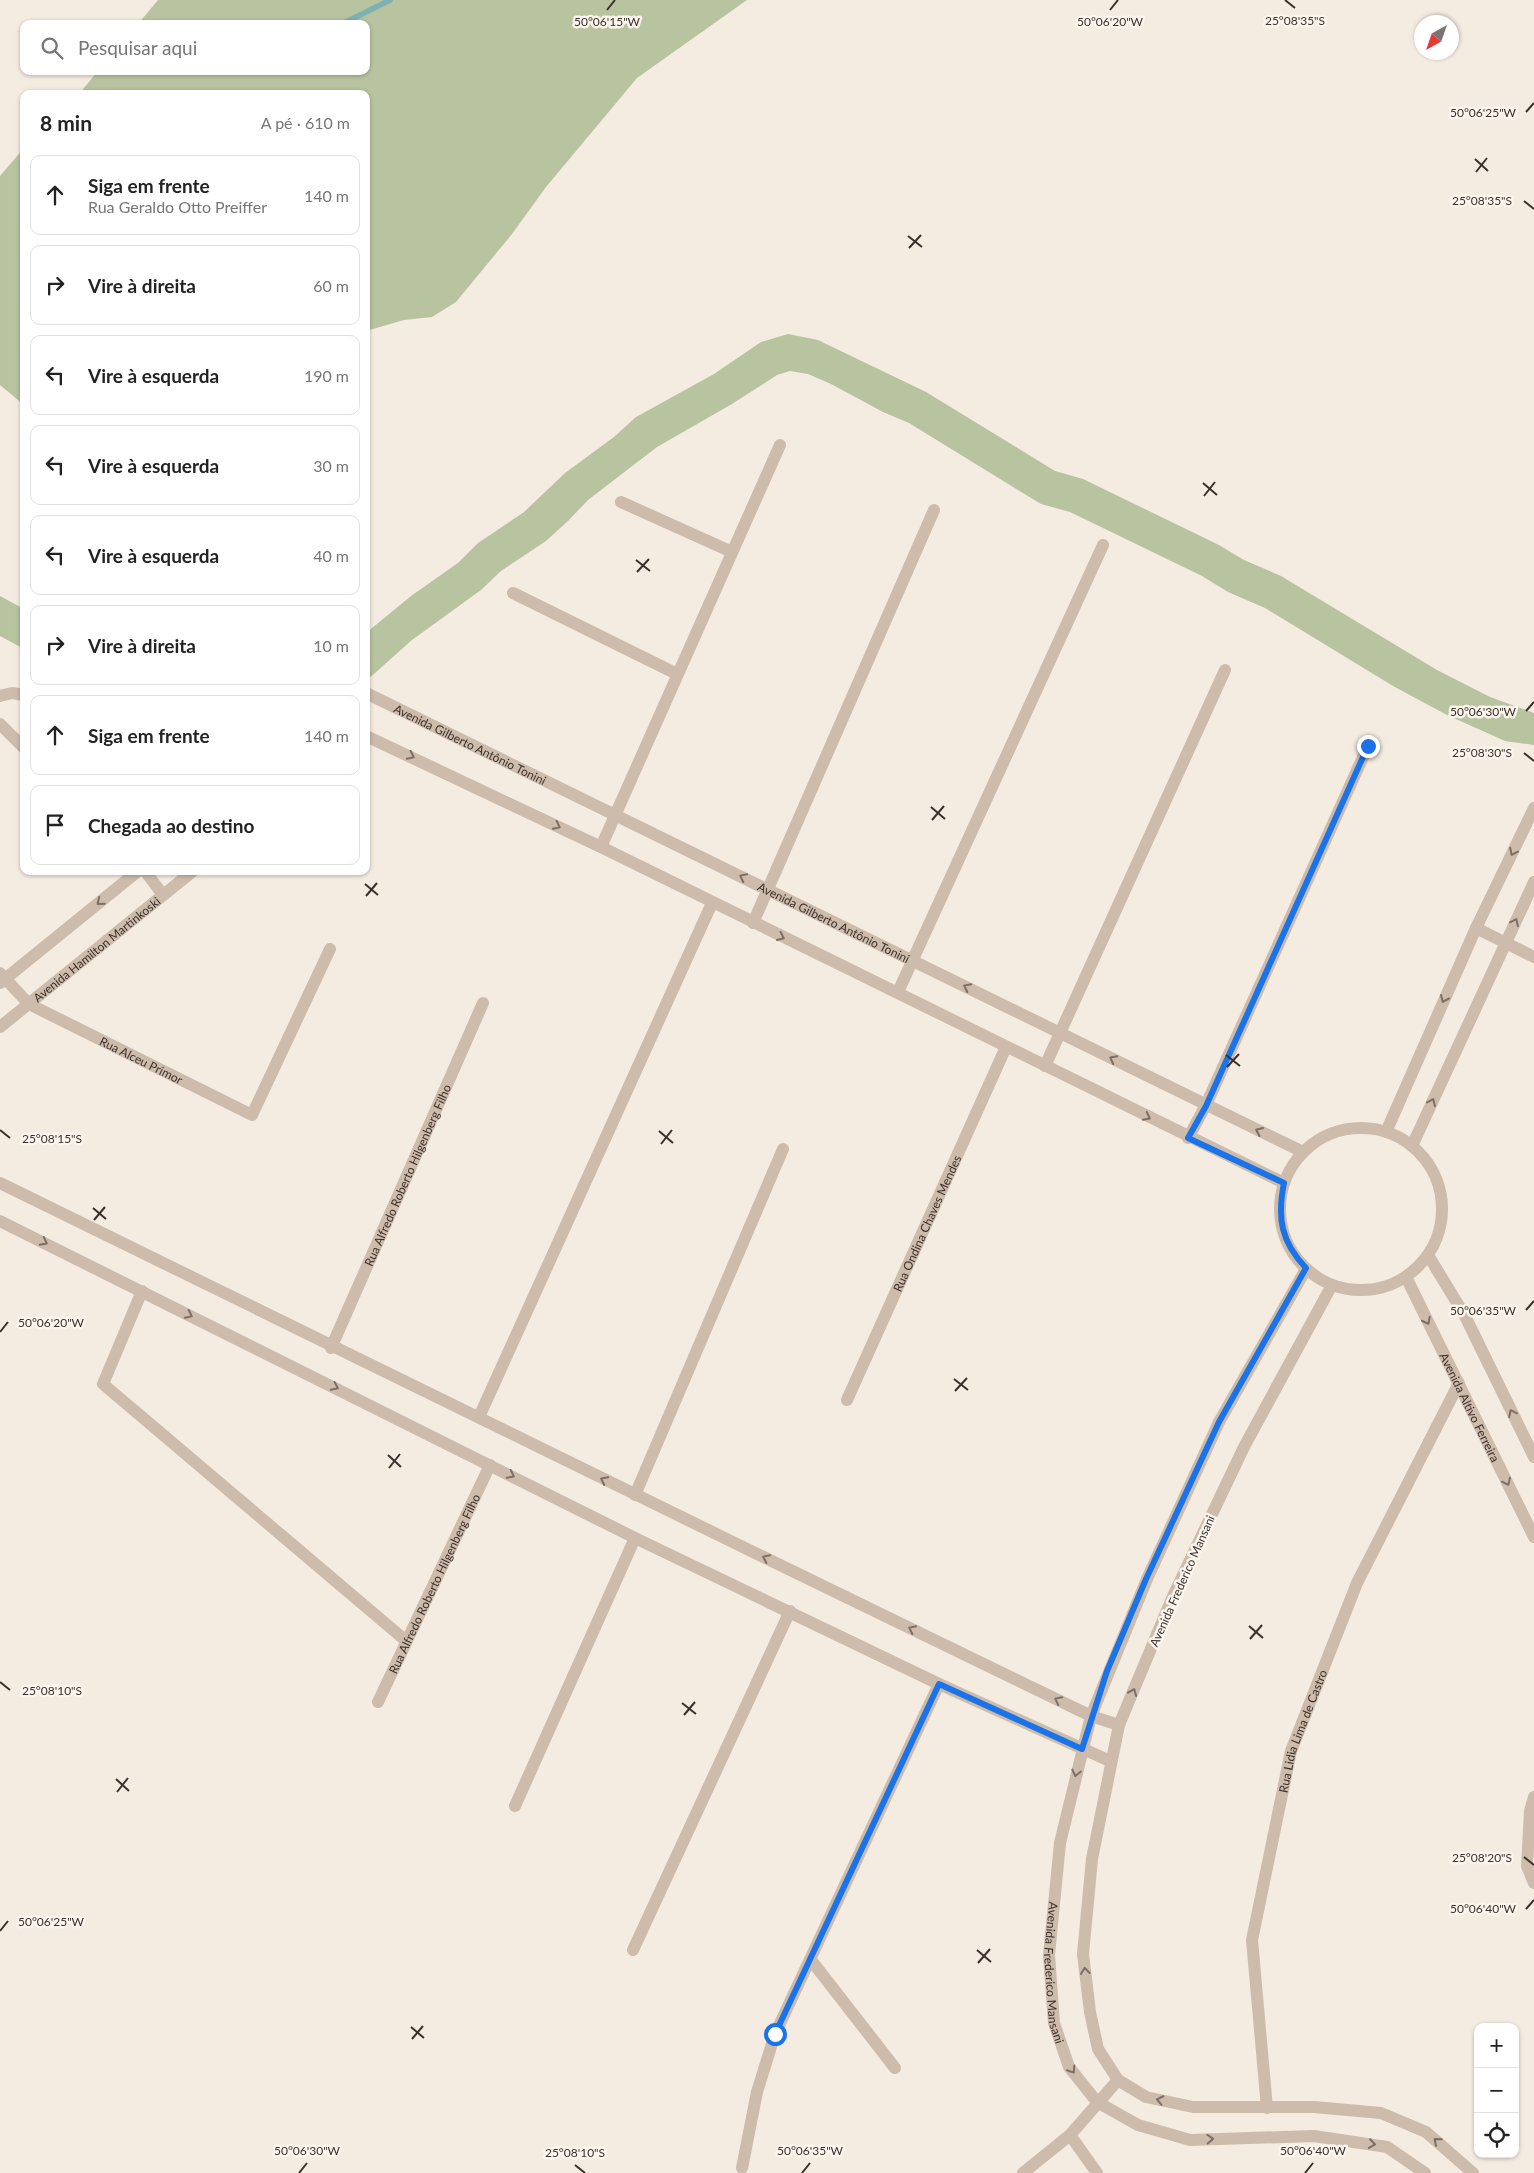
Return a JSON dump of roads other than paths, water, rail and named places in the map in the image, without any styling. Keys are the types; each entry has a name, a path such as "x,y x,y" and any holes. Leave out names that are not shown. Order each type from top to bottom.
{"street":[{"path":"601,847 614,814 780,445"},
{"path":"621,502 732,552"},
{"path":"753,923 766,889 934,510"},
{"path":"898,992 911,960 1103,545"},
{"path":"513,593 677,674"},
{"path":"1045,1066 1225,670"},
{"path":"0,696 12,693 20,694"},
{"name":"Avenida Gilberto Antônio Tonini","path":"370,695 1303,1152"},
{"path":"0,724 20,744"},
{"path":"370,738 601,847 712,903 898,992 1188,1138 1284,1183"},
{"path":"1188,1138 1206,1106 1368,746"},
{"path":"1386,1132 1476,928 1534,808"},
{"path":"2,978 133,875"},
{"path":"148,875 163,895"},
{"name":"Avenida Hamilton Martinkoski","path":"0,1027 188,875"},
{"path":"1412,1146 1534,882"},
{"path":"479,1417 712,903"},
{"path":"1476,928 1534,957"},
{"name":"Rua Alceu Primor","path":"2,978 30,1004 252,1115 330,949"},
{"name":"Rua Alfredo Roberto Hilgenberg Filho","path":"331,1348 483,1003"},
{"name":"Rua Ondina Chaves Mendes","path":"846,1400 1006,1047"},
{"path":"1371,1128 1386,1132 1412,1146 1431,1169 1441,1198 1440,1228 1428,1255 1406,1277 1392,1284 1370,1289 1347,1289 1332,1285 1306,1268 1296,1258 1283,1232 1280,1203 1284,1183 1294,1163 1303,1152 1327,1135 1341,1130 1371,1128"},
{"path":"635,1495 783,1149"},
{"path":"0,1183 331,1348 479,1417 635,1495 1091,1716 1119,1725"},
{"path":"0,1220 636,1538 939,1684 1110,1761"},
{"path":"1428,1255 1465,1316 1534,1457"},
{"name":"Avenida Frederico Mansani","path":"1306,1268 1219,1422 1146,1579 1091,1716 1060,1843 1049,1955 1054,2023 1069,2067 1097,2102 1138,2125 1190,2140 1323,2137 1387,2147 1425,2173"},
{"name":"Avenida Altivo Ferreira","path":"1406,1277 1534,1537"},
{"name":"Avenida Frederico Mansani","path":"1332,1285 1244,1447 1173,1596 1119,1725 1110,1761 1092,1860 1083,1954 1090,2012 1098,2049 1118,2080 1146,2097 1193,2107 1314,2107 1381,2113 1426,2132 1473,2173"},
{"path":"142,1292 104,1384 405,1640"},
{"name":"Rua Lidia Lima de Castro","path":"1267,2108 1252,1940 1291,1751 1357,1583 1459,1383"},
{"name":"Rua Alfredo Roberto Hilgenberg Filho","path":"378,1702 405,1640 490,1464"},
{"path":"515,1806 636,1538"},
{"path":"633,1950 790,1611"},
{"path":"742,2168 757,2092 775,2034 939,1684"},
{"path":"1534,1797 1530,1811 1527,1866 1534,1883"},
{"path":"811,1960 895,2068"},
{"path":"1023,2173 1070,2135 1118,2080"},
{"path":"1070,2135 1097,2173"}],"waterway":[{"path":"350,20 390,0"}]}
